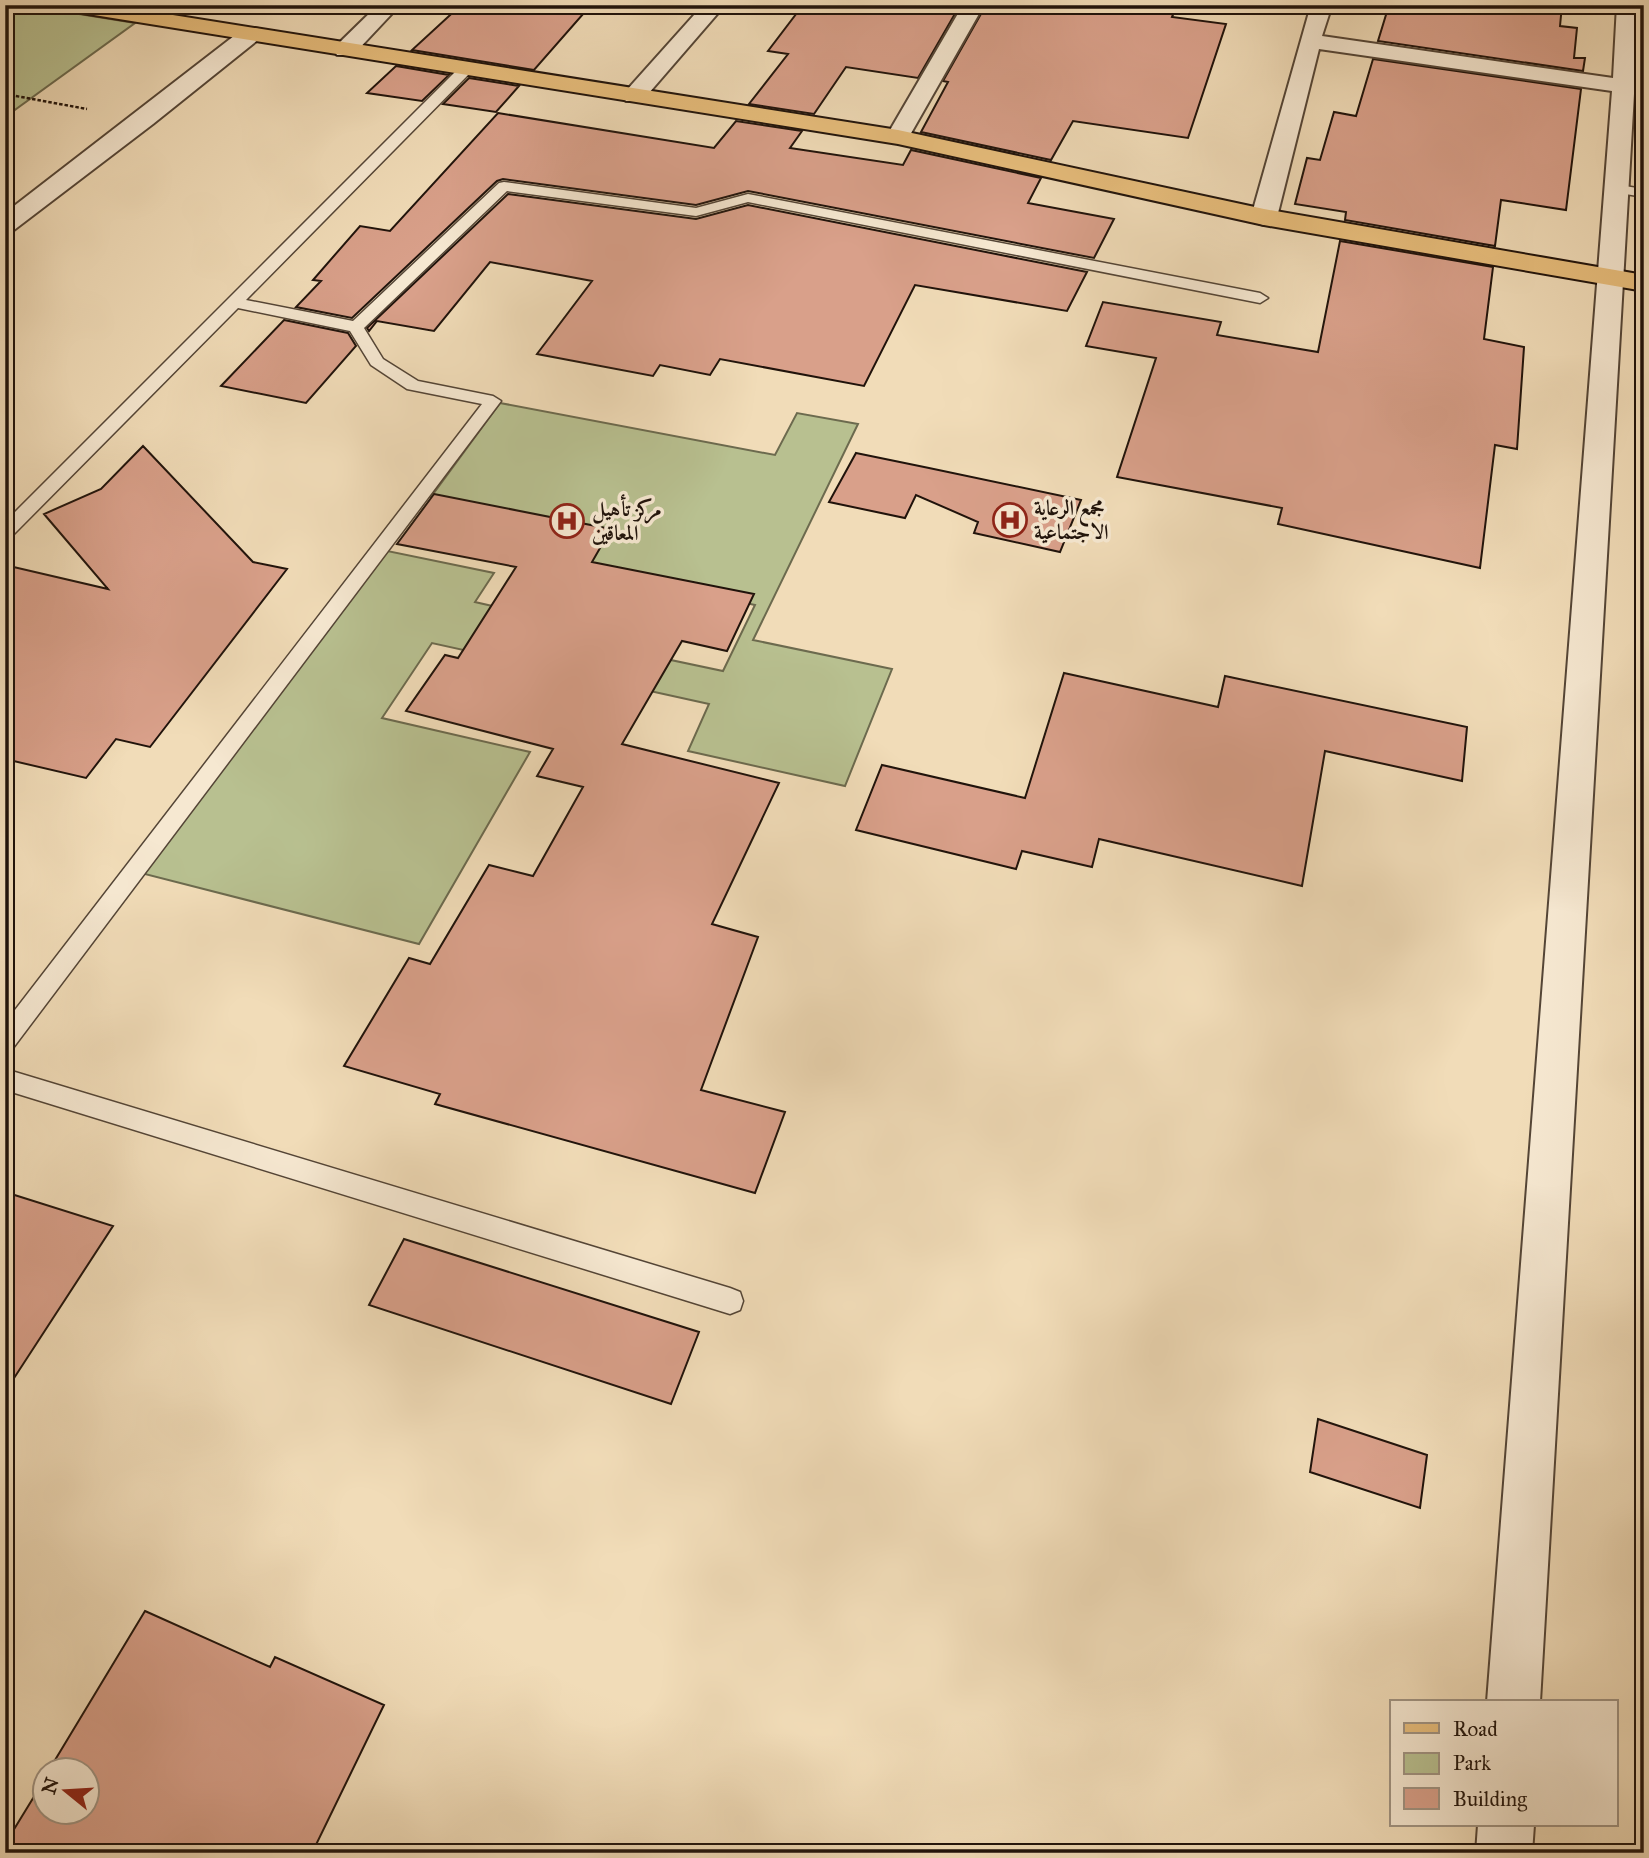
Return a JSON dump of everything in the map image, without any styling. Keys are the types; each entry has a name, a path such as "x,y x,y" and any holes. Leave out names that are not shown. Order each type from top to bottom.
{"main road":[{"path":"86,6 345,50 898,137 1264,217 1628,280"}],"street":[{"path":"345,50 390,5"},
{"path":"634,96 715,5"},
{"path":"898,137 974,5"},
{"path":"1264,217 1322,5"},
{"path":"1514,1700 1628,280 1633,87 1628,5"},
{"path":"5,225 145,119 251,34"},
{"path":"1310,41 1633,87"},
{"path":"1504,1853 1506,1826"}],"lane":[{"path":"5,533 466,69"},
{"path":"356,327 504,186 696,212 748,198 1260,298"},
{"path":"7,1035 493,401 413,386 377,362 356,327 234,302"},
{"path":"5,1079 730,1301"}],"path":[{"path":"5,94 145,119"}],"green space":[{"path":"5,5 23,5 135,23 5,117"},
{"path":"500,403 775,455 797,413 858,424 753,640 892,669 845,786 688,751 709,704 432,643 382,718 530,752 419,944 133,871 373,548 494,573 475,602 519,612 510,626 723,671 755,605 581,568 603,532 431,497"}],"building":[{"path":"461,5 591,5 534,70 412,50"},
{"path":"803,5 960,5 918,78 846,67 814,114 749,104 788,54 768,51"},
{"path":"986,5 1171,5 1169,9 1175,10 1172,17 1226,24 1188,138 1073,121 1051,160 921,132 948,82 943,81"},
{"path":"1389,5 1562,5 1560,26 1577,28 1574,58 1585,58 1583,71 1378,41"},
{"path":"1373,59 1581,89 1566,210 1501,200 1495,246 1345,220 1346,212 1295,204 1307,158 1320,160 1334,112 1356,116"},
{"path":"396,66 449,75 422,101 367,93"},
{"path":"469,78 519,86 496,112 443,104"},
{"path":"498,113 714,148 736,121 802,131 790,148 903,165 911,150 1041,178 1028,203 1114,219 1094,258 748,191 696,205 503,179 497,181 352,318 296,307 321,281 313,280 360,226 390,231"},
{"path":"508,194 696,219 748,205 1087,272 1067,311 915,285 864,386 720,359 710,375 660,365 653,376 537,354 592,281 490,262 434,331 377,321 369,331 367,328"},
{"path":"1340,241 1493,267 1484,339 1524,347 1517,449 1495,445 1480,568 1278,524 1282,508 1117,477 1156,358 1086,346 1103,302 1221,322 1217,335 1318,352"},
{"path":"284,320 348,333 356,346 306,403 221,386"},
{"path":"143,446 253,562 287,569 150,747 116,739 86,778 5,759 5,565 108,589 44,514 101,489"},
{"path":"856,453 1081,500 1060,552 974,533 978,522 916,495 905,518 829,502"},
{"path":"434,494 611,529 592,562 754,594 727,651 682,641 622,744 779,783 712,924 758,937 701,1090 785,1112 755,1193 435,1104 440,1094 344,1066 409,958 430,964 489,865 533,876 583,787 537,776 553,749 406,711 445,655 458,658 516,567 397,544"},
{"path":"1064,673 1218,707 1225,676 1467,727 1462,781 1325,751 1302,886 1099,839 1092,867 1022,851 1016,869 856,830 882,765 1025,798"},
{"path":"5,1192 113,1226 5,1392"},
{"path":"404,1239 699,1332 671,1404 369,1305"},
{"path":"1318,1419 1427,1455 1420,1508 1310,1472"},
{"path":"145,1611 270,1667 275,1657 384,1705 312,1853 5,1853 5,1844 32,1800 32,1826 102,1826 102,1756 57,1756"}],"place":[{"name":"مجمع الرعاية الاجتماعية","path":"1010,520"},
{"name":"مركز تأهيل المعاقين","path":"567,521"}]}
